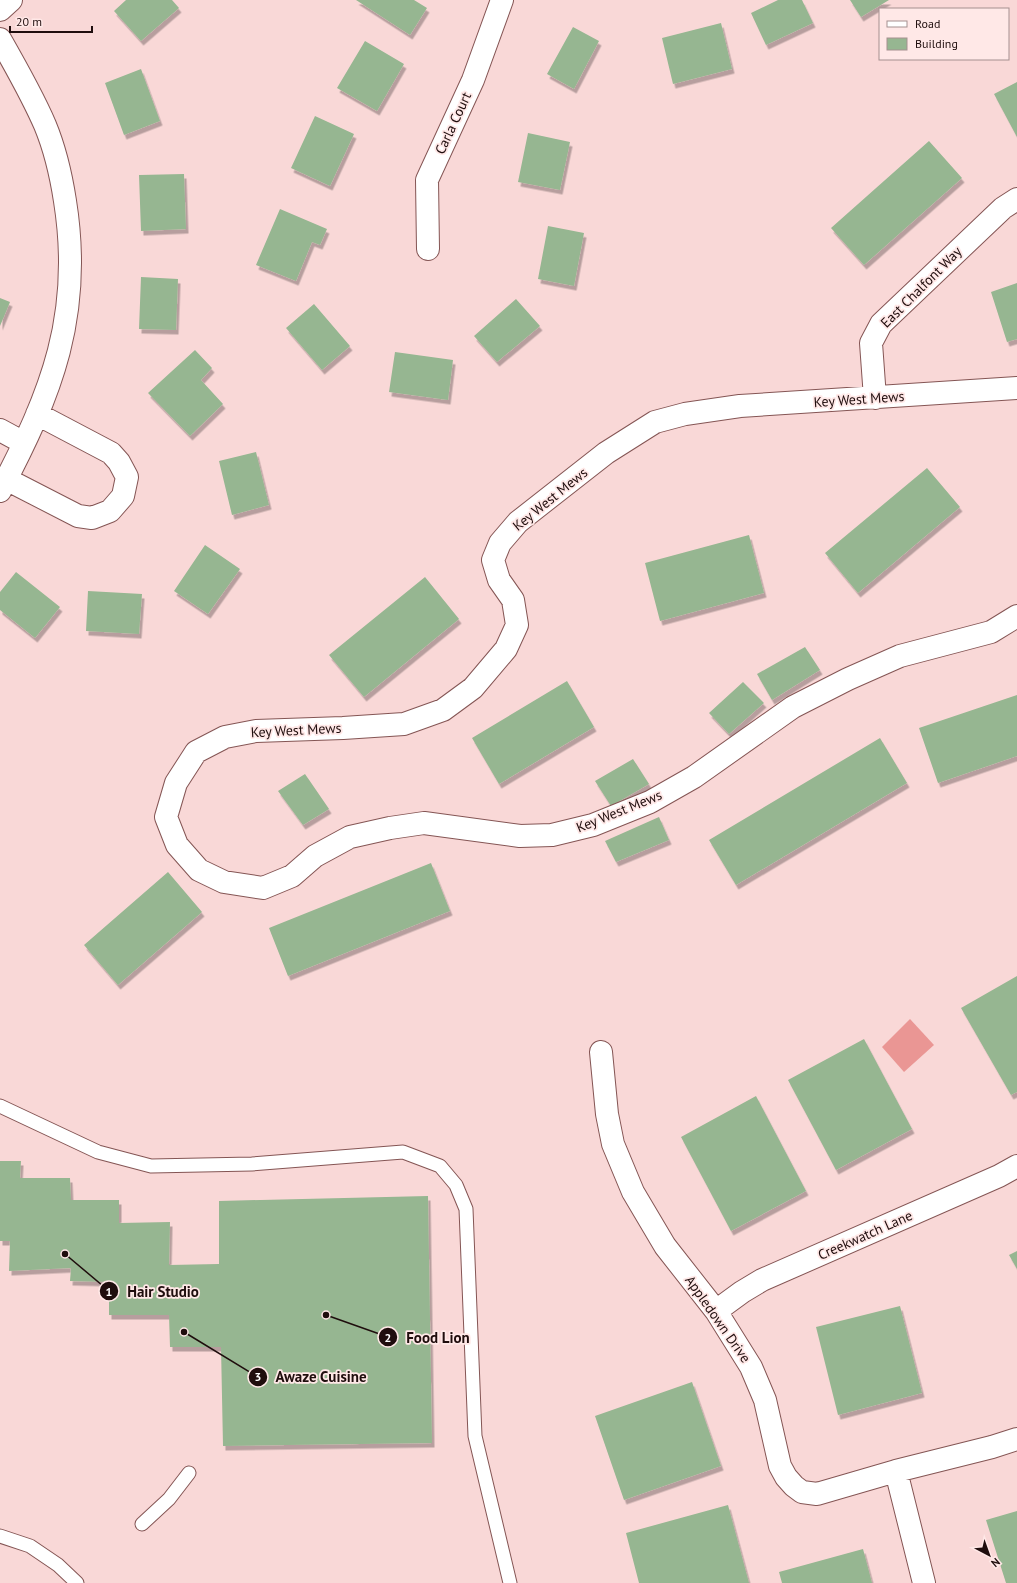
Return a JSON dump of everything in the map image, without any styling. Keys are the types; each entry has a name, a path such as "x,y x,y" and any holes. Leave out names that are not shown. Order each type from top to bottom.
{"street":[{"path":"0,10 11,0"},
{"name":"Carla Court","path":"428,249 427,180 473,80 502,0"},
{"path":"0,39 24,81 46,126 60,172 68,224 70,262 69,302 60,352 49,387 3,485 78,516 92,518 110,511 123,496 127,477 119,462 111,453 37,414"},
{"name":"East Chalfont Way","path":"875,398 871,343 880,324 1003,208 1017,199"},
{"name":"Key West Mews","path":"1017,388 740,406 685,414 655,422 606,453 518,522 500,543 494,560 499,580 513,600 517,625 506,649 473,688 443,710 404,724 256,731 224,737 196,752 176,783 166,817 177,845 198,870 224,882 263,888 292,876 315,856 350,837 390,828 424,823 520,836 546,835 593,825 650,802 694,778 793,707 848,679 900,656 991,632 1017,616"},
{"path":"0,430 24,443"},
{"name":"Appledown Drive","path":"601,1052 607,1114 613,1144 633,1192 665,1246 716,1311 751,1367 765,1400 780,1466 786,1477 794,1486 802,1492 817,1494 896,1471 992,1447 1017,1439"},
{"name":"Creekwatch Lane","path":"716,1311 742,1292 762,1280 999,1176 1017,1166"},
{"path":"896,1471 924,1583"}],"lane":[{"path":"0,1106 98,1152 151,1166 252,1164 403,1152 440,1166 456,1185 466,1209 475,1436 510,1583"},
{"path":"142,1524 169,1499 189,1473"},
{"path":"0,1536 30,1546 58,1565 77,1583"}],"shaded area":[{"path":"910,1019 934,1045 904,1072 882,1047"}],"building":[{"path":"126,0 172,0 179,8 141,41 114,11"},
{"path":"356,0 414,0 427,8 410,35"},
{"path":"778,0 802,0 813,23 766,45 751,13"},
{"path":"850,0 889,0 861,17"},
{"path":"721,23 732,69 673,84 662,38"},
{"path":"573,27 599,41 574,89 547,74"},
{"path":"365,41 404,64 377,111 337,88"},
{"path":"141,69 160,121 124,135 105,83"},
{"path":"1017,82 1017,137 994,94"},
{"path":"315,116 354,134 330,186 291,168"},
{"path":"528,133 570,142 560,190 518,182"},
{"path":"929,141 962,178 864,265 831,228"},
{"path":"184,174 186,229 141,231 139,175"},
{"path":"280,209 327,229 320,245 312,242 296,281 256,265"},
{"path":"548,226 584,233 574,286 538,279"},
{"path":"141,277 178,279 176,330 139,329"},
{"path":"1017,283 1017,339 1007,342 991,292"},
{"path":"0,298 10,302 0,326"},
{"path":"516,299 540,326 497,362 474,336"},
{"path":"314,304 350,346 322,370 286,328"},
{"path":"195,350 212,368 201,380 223,404 190,436 148,393"},
{"path":"395,352 453,360 448,400 389,392"},
{"path":"256,452 269,505 232,515 219,461"},
{"path":"927,468 960,507 858,593 825,553"},
{"path":"749,535 764,593 660,621 645,563"},
{"path":"205,545 240,569 208,614 174,591"},
{"path":"16,572 60,607 35,638 0,610 0,592"},
{"path":"425,577 459,619 364,697 329,655"},
{"path":"88,591 142,594 139,634 86,631"},
{"path":"805,647 820,670 772,700 757,674"},
{"path":"567,681 594,727 499,784 472,738"},
{"path":"743,682 764,703 729,734 709,713"},
{"path":"1017,695 1017,756 938,783 919,728"},
{"path":"880,738 907,783 736,885 709,840"},
{"path":"633,759 649,784 611,806 595,781"},
{"path":"305,774 329,809 303,825 278,791"},
{"path":"659,817 669,840 616,862 605,841"},
{"path":"431,863 450,911 288,976 269,928"},
{"path":"168,872 202,912 118,985 84,945"},
{"path":"1017,976 1017,1092 1011,1095 961,1008"},
{"path":"864,1039 912,1129 836,1170 788,1080"},
{"path":"756,1096 806,1191 731,1231 681,1137"},
{"path":"0,1161 21,1161 20,1178 70,1178 71,1200 119,1200 119,1223 170,1222 169,1265 219,1264 219,1201 428,1196 432,1443 223,1446 221,1347 170,1347 169,1315 109,1315 109,1282 70,1281 71,1268 9,1271 10,1241 0,1241"},
{"path":"1017,1251 1017,1269 1009,1255"},
{"path":"900,1306 922,1393 838,1415 816,1327"},
{"path":"692,1382 721,1466 624,1500 595,1416"},
{"path":"728,1505 749,1583 639,1583 626,1533"},
{"path":"1017,1511 1017,1583 1006,1583 986,1520"},
{"path":"863,1549 872,1583 782,1583 779,1572"}],"place":[{"name":"Hair Studio","path":"65,1254"},
{"name":"Food Lion","path":"326,1315"},
{"name":"Awaze Cuisine","path":"184,1332"}]}
